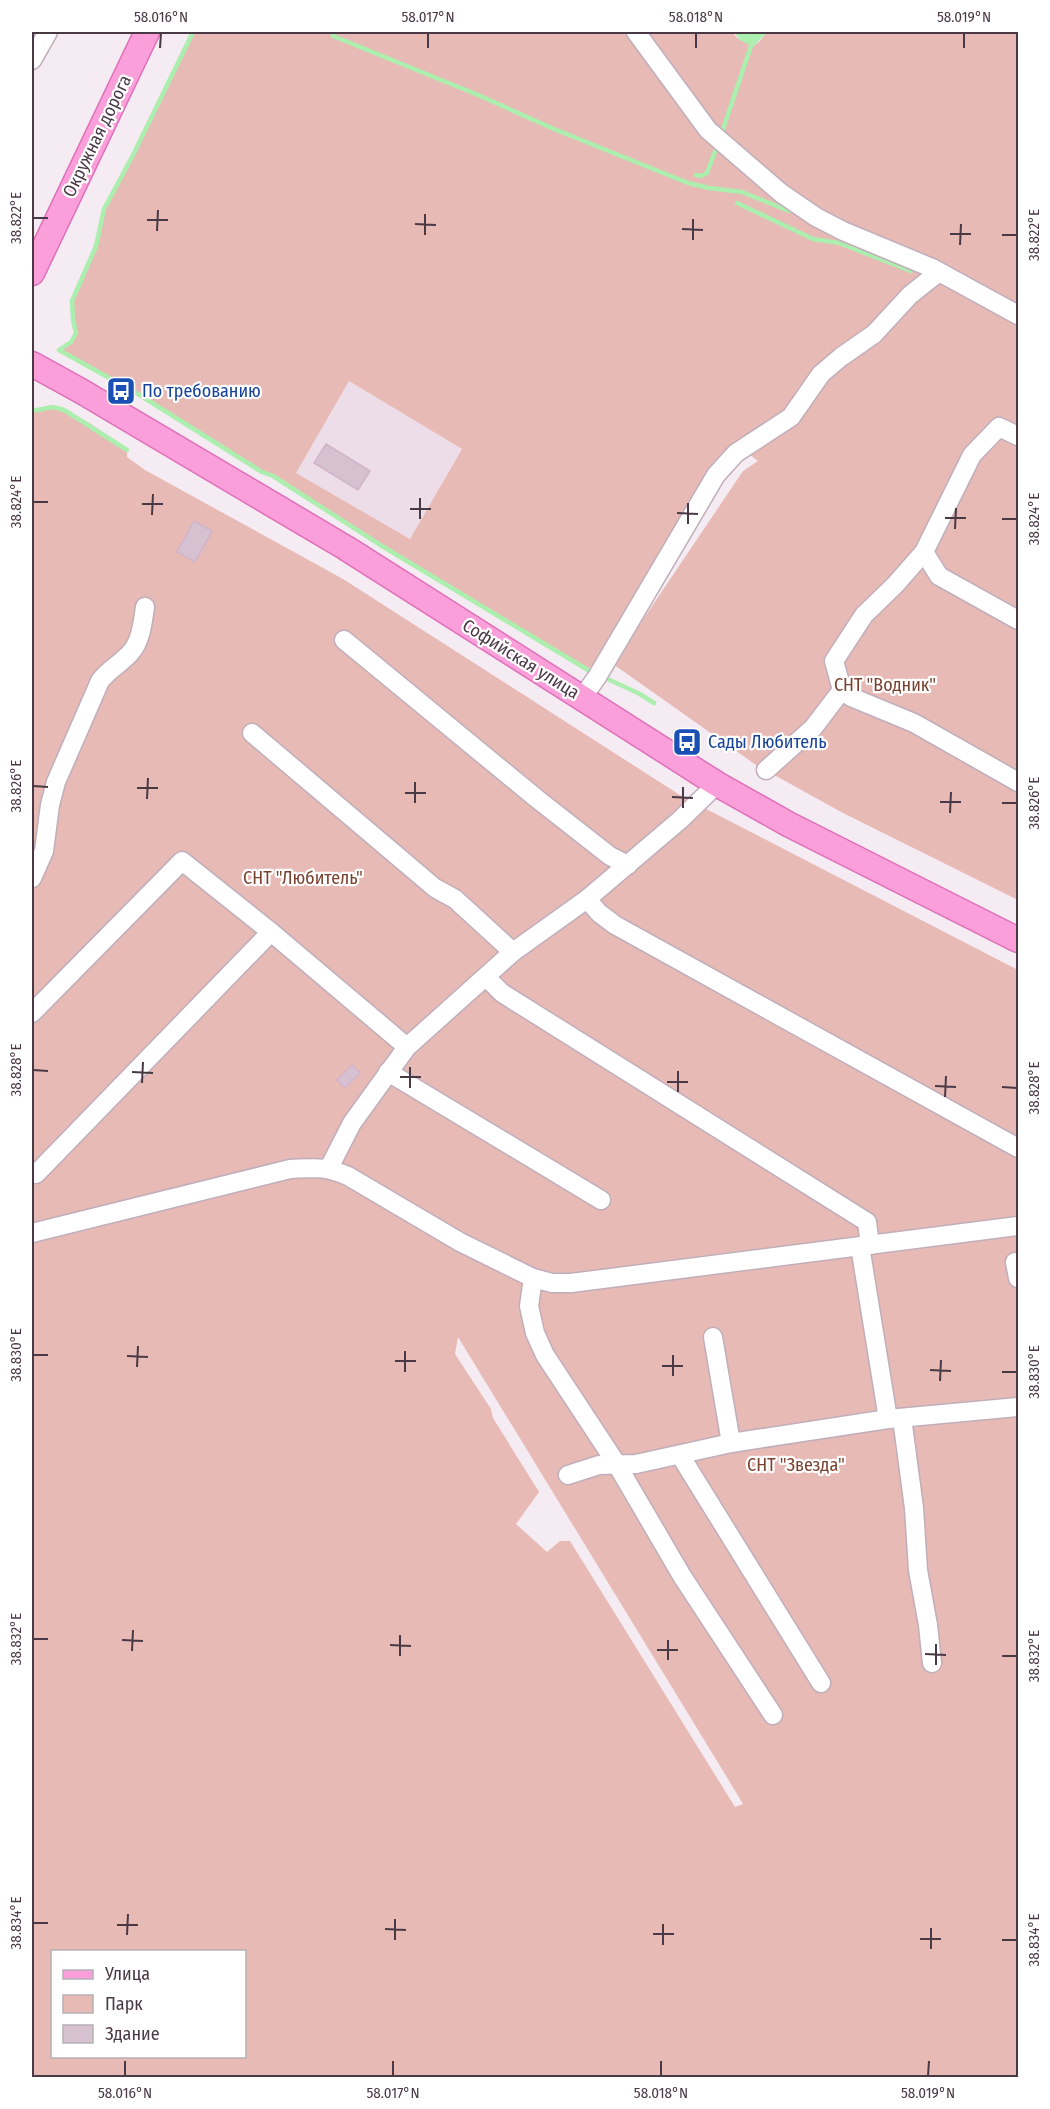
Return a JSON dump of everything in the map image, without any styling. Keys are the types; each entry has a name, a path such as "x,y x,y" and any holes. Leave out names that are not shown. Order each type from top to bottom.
{"main road":[{"name":"Окружная дорога","path":"32,273 147,32"},
{"name":"Софийская улица","path":"32,364 345,548 717,784 788,824 1018,940"}],"lane":[{"path":"32,60 48,32"},
{"path":"636,32 708,130 781,193 816,217 843,231 939,272 1018,315"},
{"path":"582,698 597,677 726,463 748,444 791,417 821,374 840,357 874,334 910,295 939,272"},
{"path":"1018,436 999,427 972,455 924,552 864,615 834,661 842,690 851,697 914,723 1018,782"},
{"path":"924,552 939,576 1018,620"},
{"path":"32,878 44,851 50,805 56,782 100,681 107,671 132,652 138,640 145,607"},
{"path":"344,640 536,798 610,856 628,865"},
{"path":"766,770 813,728 842,690"},
{"path":"252,733 435,888 455,899 513,952"},
{"path":"329,1168 352,1123 407,1047 513,952 587,899 628,865 717,784"},
{"path":"32,1013 182,861 271,932 407,1047"},
{"path":"587,899 599,913 615,925 1018,1148"},
{"path":"36,1174 271,932"},
{"path":"486,977 502,993 867,1222 865,1245 895,1419 914,1508 918,1570 932,1663"},
{"path":"388,1072 601,1200"},
{"path":"32,1233 290,1170 329,1168 348,1176 460,1242 533,1278 552,1283 1018,1226"},
{"path":"533,1278 529,1306 535,1333 545,1354 616,1463 682,1576 773,1715"},
{"path":"713,1337 731,1443"},
{"path":"568,1475 599,1465 636,1464 731,1443 895,1419 1018,1407"},
{"path":"680,1455 821,1683"}],"shaded area":[{"path":"734,32 767,32 753,47 740,40"},
{"path":"349,381 462,449 410,539 295,473"}],"green space":[{"name":"СНТ \"Водник\"","path":"193,32 733,32 740,40 747,43 758,43 767,32 1018,32 1018,900 843,813 756,765 613,664 743,471 758,461 737,445 601,659 587,670 138,394 59,350 71,342 76,333 72,301 96,246 104,209","holes":["349,381 462,449 410,539 296,473"]},
{"path":"53,407 73,414 101,431 127,450 127,457 145,470 343,579 683,797 1018,970 1018,2077 32,2077 32,411","holes":["458,1337 743,1804 735,1807 570,1541 560,1541 547,1552 516,1524 539,1492 493,1418 491,1409 455,1354"]}],"building":[{"path":"326,444 370,471 358,490 314,463"},
{"path":"194,521 212,531 195,562 177,552"},
{"path":"352,1065 360,1073 345,1088 337,1080"}],"waterway":[{"path":"193,32 104,209 96,246 72,301 76,333 71,342 59,350 138,394 382,546 593,673"},
{"path":"333,32 333,36 688,183 742,192 789,211"},
{"path":"721,135 751,46"},
{"path":"696,175 701,176 707,173 717,146"},
{"path":"737,203 813,239 839,243 911,271"},
{"path":"32,411 53,407 64,410 127,450"},
{"path":"601,676 654,703"}],"place":[{"name":"По требованию","path":"121,391"},
{"name":"Сады Любитель","path":"687,742"}],"park label":[{"name":"СНТ \"Любитель\"","path":"303,878"},
{"name":"СНТ \"Звезда\"","path":"796,1465"}]}
